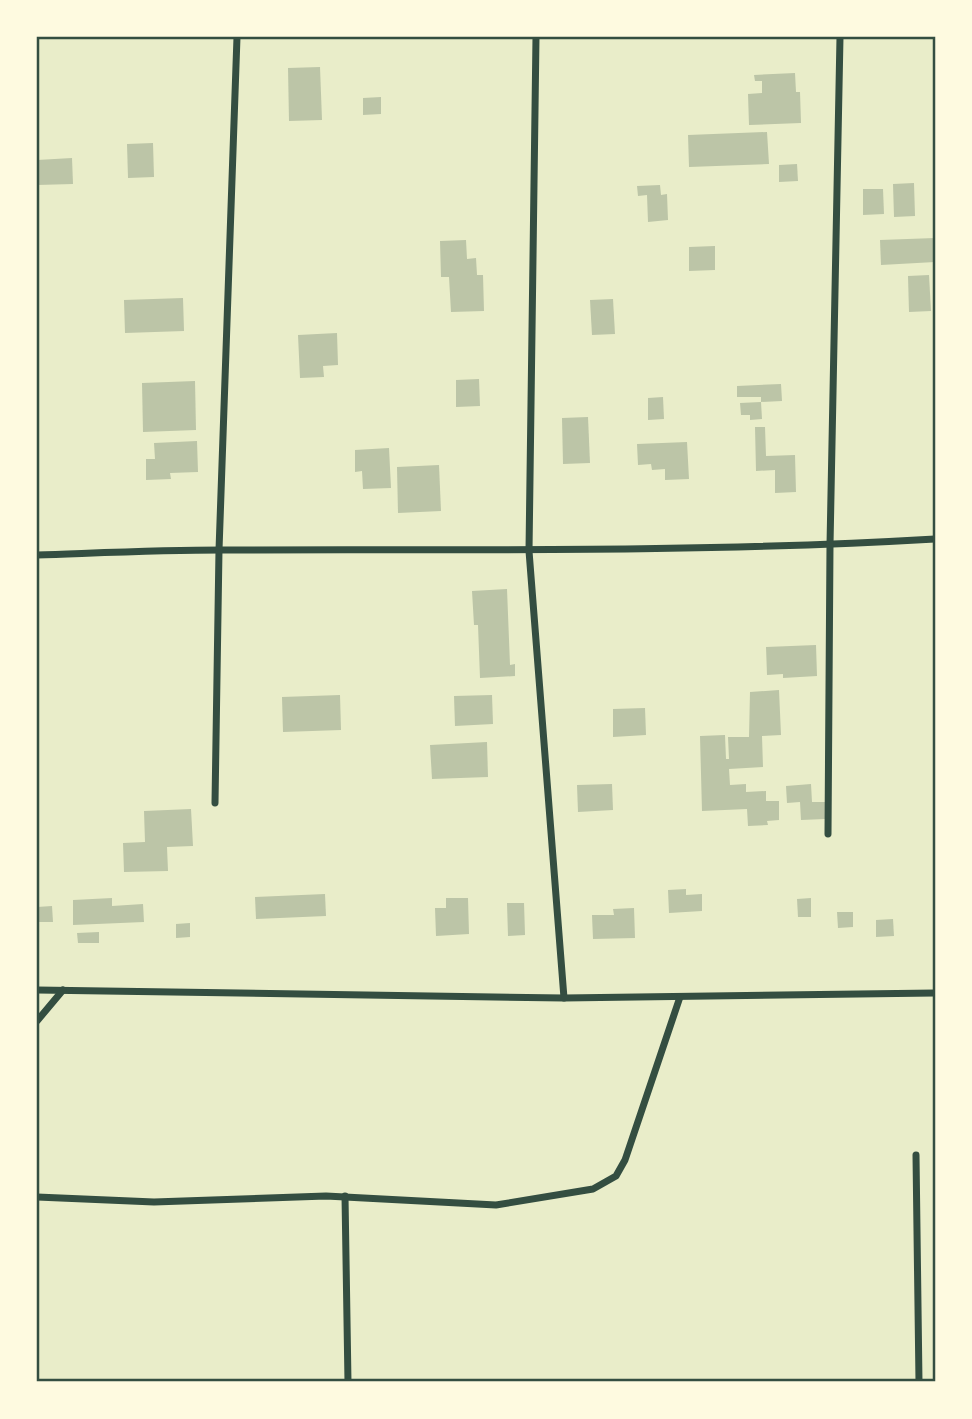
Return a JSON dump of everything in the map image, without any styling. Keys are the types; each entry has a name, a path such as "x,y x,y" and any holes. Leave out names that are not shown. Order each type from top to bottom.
{"street":[{"path":"215,803 219,550 237,37"},
{"path":"536,37 529,551 564,999"},
{"path":"828,834 830,545 841,37"},
{"path":"37,555 219,550 529,551 830,545 935,539"},
{"path":"37,990 564,999 935,993"},
{"path":"37,1021 63,990"},
{"path":"37,1197 154,1202 345,1196 496,1205 593,1189 616,1176 625,1160 680,997"},
{"path":"916,1155 919,1382"},
{"path":"345,1196 348,1382"}],"building":[{"path":"320,67 322,120 289,121 288,68"},
{"path":"795,73 796,92 800,92 801,123 749,125 748,94 762,93 762,81 755,81 754,75"},
{"path":"381,97 381,114 363,115 363,98"},
{"path":"767,132 769,164 689,167 688,135"},
{"path":"153,143 154,177 128,178 127,144"},
{"path":"72,158 73,184 37,185 37,160"},
{"path":"797,164 798,181 779,182 779,165"},
{"path":"914,183 915,216 894,217 893,184"},
{"path":"660,185 661,195 667,194 668,220 648,222 647,195 638,196 637,186"},
{"path":"863,189 883,189 884,214 863,215"},
{"path":"935,238 935,262 881,265 880,240"},
{"path":"466,240 467,259 476,258 477,275 483,275 484,311 451,312 449,277 441,277 440,241"},
{"path":"715,246 715,270 689,271 689,247"},
{"path":"929,275 931,311 909,312 908,276"},
{"path":"183,298 184,331 125,333 124,300"},
{"path":"613,299 615,334 592,335 590,300"},
{"path":"337,333 338,365 323,366 324,377 300,378 298,335"},
{"path":"479,379 480,406 456,407 456,380"},
{"path":"195,381 196,430 143,432 142,383"},
{"path":"781,384 782,401 761,402 761,397 737,397 737,386"},
{"path":"663,397 664,419 648,420 648,398"},
{"path":"761,402 762,419 750,420 750,415 741,415 740,403"},
{"path":"588,417 590,463 563,464 562,418"},
{"path":"755,427 765,427 766,456 795,455 796,492 775,493 775,470 756,471"},
{"path":"197,441 198,472 170,473 171,479 146,480 146,459 155,459 154,443"},
{"path":"687,442 689,479 665,480 665,469 652,470 651,464 638,465 637,444"},
{"path":"389,448 391,488 363,489 362,471 355,472 355,450"},
{"path":"439,465 441,511 398,513 397,467"},
{"path":"507,589 510,665 515,664 515,676 480,678 478,625 474,625 472,591"},
{"path":"816,645 817,676 783,678 783,674 767,675 766,647"},
{"path":"779,690 781,735 762,736 763,767 729,769 730,785 746,784 746,792 766,791 766,801 779,801 779,820 767,821 768,825 748,826 747,809 702,811 700,736 725,735 726,759 729,759 728,737 749,737 750,692"},
{"path":"340,695 341,730 283,732 282,697"},
{"path":"492,695 493,724 455,726 454,696"},
{"path":"645,708 646,735 613,737 613,709"},
{"path":"487,742 488,777 432,779 430,745"},
{"path":"612,784 613,810 578,812 577,785"},
{"path":"811,784 812,802 825,802 825,819 801,820 800,802 787,803 786,786"},
{"path":"191,809 193,846 167,847 168,871 124,872 123,843 145,842 144,811"},
{"path":"686,889 686,895 702,894 702,911 669,913 668,890"},
{"path":"325,894 326,916 256,919 255,897"},
{"path":"112,898 112,906 143,904 144,922 73,925 73,900"},
{"path":"446,898 468,898 469,934 436,936 435,908 446,908"},
{"path":"811,898 811,917 798,917 797,899"},
{"path":"507,903 524,903 525,935 508,936"},
{"path":"52,906 53,922 37,922 37,907"},
{"path":"634,908 635,938 593,939 592,915 614,915 613,909"},
{"path":"837,912 853,912 853,927 838,928"},
{"path":"893,919 894,936 876,937 876,920"},
{"path":"190,923 190,937 176,938 176,924"},
{"path":"99,932 99,943 78,943 77,933"}]}
